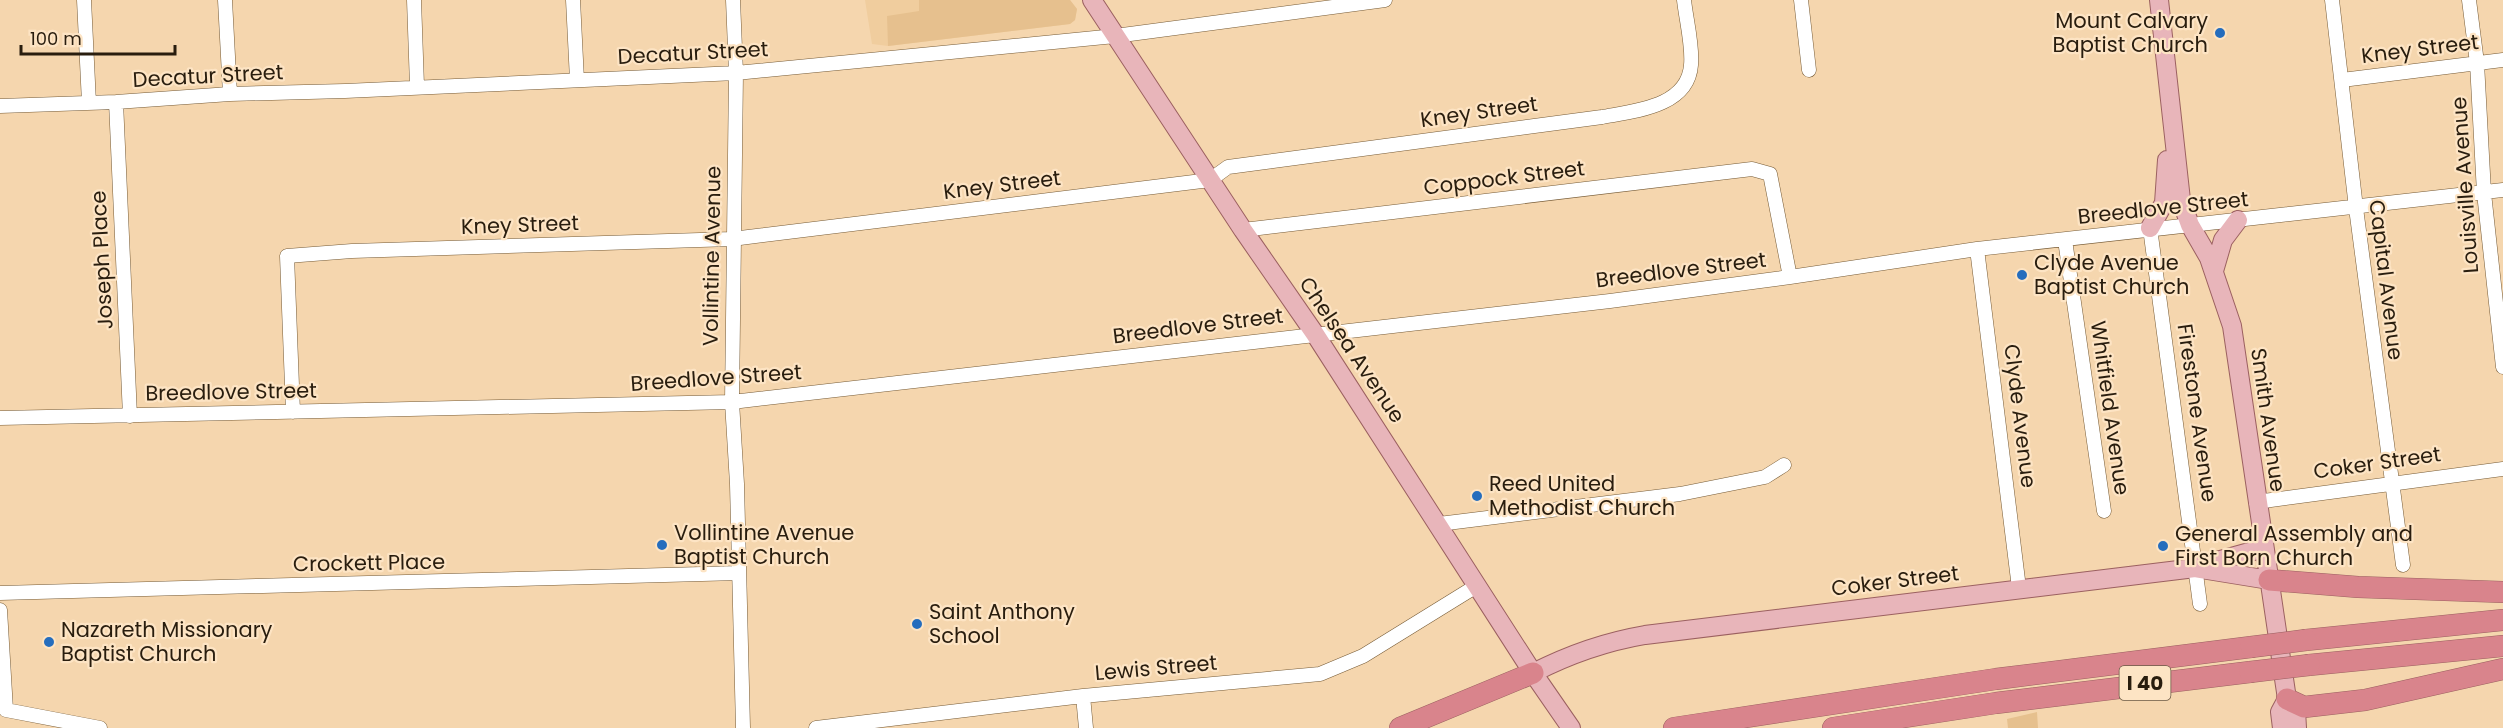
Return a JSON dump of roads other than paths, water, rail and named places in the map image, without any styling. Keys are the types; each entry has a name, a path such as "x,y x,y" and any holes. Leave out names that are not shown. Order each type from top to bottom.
{"highway":[{"path":"2269,580 2358,587 2503,592"},
{"name":"I 40","path":"1674,728 1996,679 2306,640 2503,620"},
{"name":"I 40","path":"1833,728 1996,703 2309,665 2503,646"},
{"path":"2287,699 2304,707 2365,700 2503,669"},
{"path":"1400,728 1533,674"}],"main road":[{"name":"Chelsea Avenue","path":"1092,0 1243,230 1315,334 1439,524 1533,674 1571,728"},
{"path":"2159,0 2181,200 2190,225"},
{"path":"2150,228 2164,203 2167,154 2174,142"},
{"path":"2214,271 2223,240 2238,220"},
{"name":"Smith Avenue","path":"2190,225 2214,271 2226,302 2237,351 2256,502 2287,699 2280,712 2294,726"},
{"path":"2195,568 2264,548"},
{"name":"Coker Street","path":"1533,674 1558,660 1605,642 1645,635 2195,568 2269,580"}],"street":[{"path":"84,0 89,103"},
{"path":"225,0 230,94"},
{"path":"414,0 417,86"},
{"path":"573,0 577,80"},
{"name":"Vollintine Avenue","path":"733,0 736,73 732,240 732,402 743,728"},
{"name":"Decatur Street","path":"0,106 736,73 1115,36 1385,0"},
{"name":"Kney Street","path":"293,412 287,256 352,251 732,240 1210,180 1228,167 1602,117 1644,109 1668,100 1686,86 1692,65 1684,0"},
{"path":"1801,0 1809,70"},
{"name":"Capital Avenue","path":"2332,0 2356,208 2403,565"},
{"name":"Louisville Avenue","path":"2469,0 2477,63 2484,193 2503,367"},
{"name":"Kney Street","path":"2342,80 2503,60"},
{"name":"Joseph Place","path":"116,102 130,416"},
{"name":"Coppock Street","path":"1243,230 1752,169 1770,174 1790,277"},
{"name":"Breedlove Street","path":"0,418 732,402 1599,302 1977,249 2150,228 2356,208 2503,190"},
{"name":"Firestone Avenue","path":"2150,228 2199,604"},
{"name":"Whitfield Avenue","path":"2065,240 2104,511"},
{"name":"Clyde Avenue","path":"1977,249 2019,588"},
{"path":"1439,524 1680,494 1765,477 1784,465"},
{"name":"Coker Street","path":"2256,502 2503,469"},
{"name":"Crockett Place","path":"0,593 739,573"},
{"name":"Lewis Street","path":"816,728 1083,696 1320,674 1364,656 1478,585"},
{"path":"0,610 6,710 100,728"},
{"path":"1083,696 1086,728"}],"place":[{"name":"Mount Calvary Baptist Church","path":"2220,33"},
{"name":"Clyde Avenue Baptist Church","path":"2022,275"},
{"name":"Reed United Methodist Church","path":"1477,496"},
{"name":"Vollintine Avenue Baptist Church","path":"662,545"},
{"name":"General Assembly and First Born Church","path":"2163,546"},
{"name":"Saint Anthony School","path":"917,624"},
{"name":"Nazareth Missionary Baptist Church","path":"49,642"}]}
